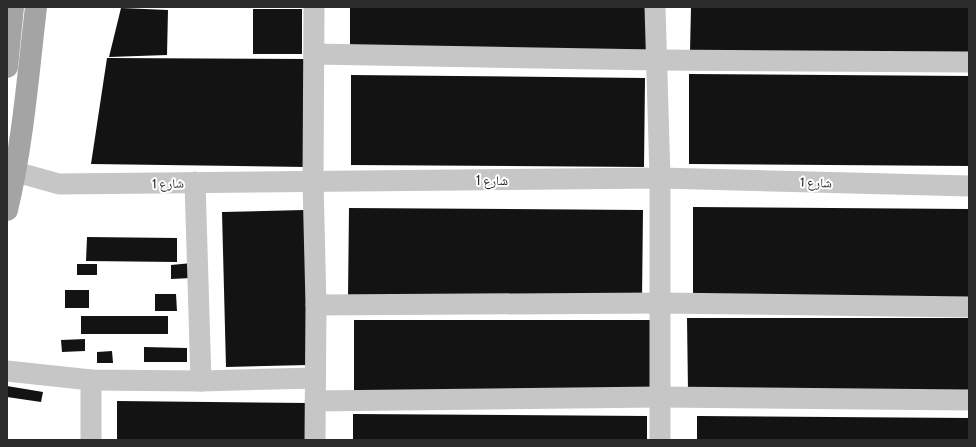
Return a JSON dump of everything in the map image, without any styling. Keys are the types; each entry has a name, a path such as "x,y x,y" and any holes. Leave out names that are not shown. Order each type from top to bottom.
{"main road":[{"path":"7,67 13,7"},
{"path":"7,210 16,172 36,7"}],"street":[{"path":"314,7 313,181 316,304 315,440"},
{"path":"655,7 660,178 660,440"},
{"path":"314,54 656,60 969,62"},
{"name":"شارع 1","path":"16,172 59,184 660,178 969,186"},
{"path":"195,182 201,380"},
{"path":"316,304 660,303 969,307"},
{"path":"7,371 91,380 315,378"},
{"path":"91,380 91,440"},
{"path":"315,401 659,397 969,400"}],"building":[{"path":"350,7 648,7 648,55 350,53"},
{"path":"691,7 969,7 969,54 690,52"},
{"path":"121,8 168,10 167,55 109,57"},
{"path":"253,9 302,9 302,54 253,54"},
{"path":"107,58 307,59 306,167 91,164"},
{"path":"689,74 969,76 969,166 689,164"},
{"path":"351,75 645,78 644,167 351,165"},
{"path":"693,207 969,209 969,298 693,296"},
{"path":"349,208 643,210 642,300 348,297"},
{"path":"304,210 308,365 226,367 222,212"},
{"path":"87,237 177,238 177,262 86,261"},
{"path":"192,263 192,278 171,279 171,265"},
{"path":"77,264 97,264 97,275 77,275"},
{"path":"65,290 89,290 89,308 65,308"},
{"path":"155,294 176,294 177,311 155,311"},
{"path":"81,316 168,316 168,334 81,334"},
{"path":"687,318 969,318 969,391 688,391"},
{"path":"354,320 655,320 655,393 354,393"},
{"path":"85,339 85,351 62,352 61,340"},
{"path":"144,347 187,348 187,362 144,362"},
{"path":"112,351 113,363 97,363 97,352"},
{"path":"7,386 43,392 41,402 7,397"},
{"path":"117,401 308,403 307,440 117,440"},
{"path":"353,414 647,416 647,440 353,440"},
{"path":"697,416 969,418 969,440 697,440"}]}
